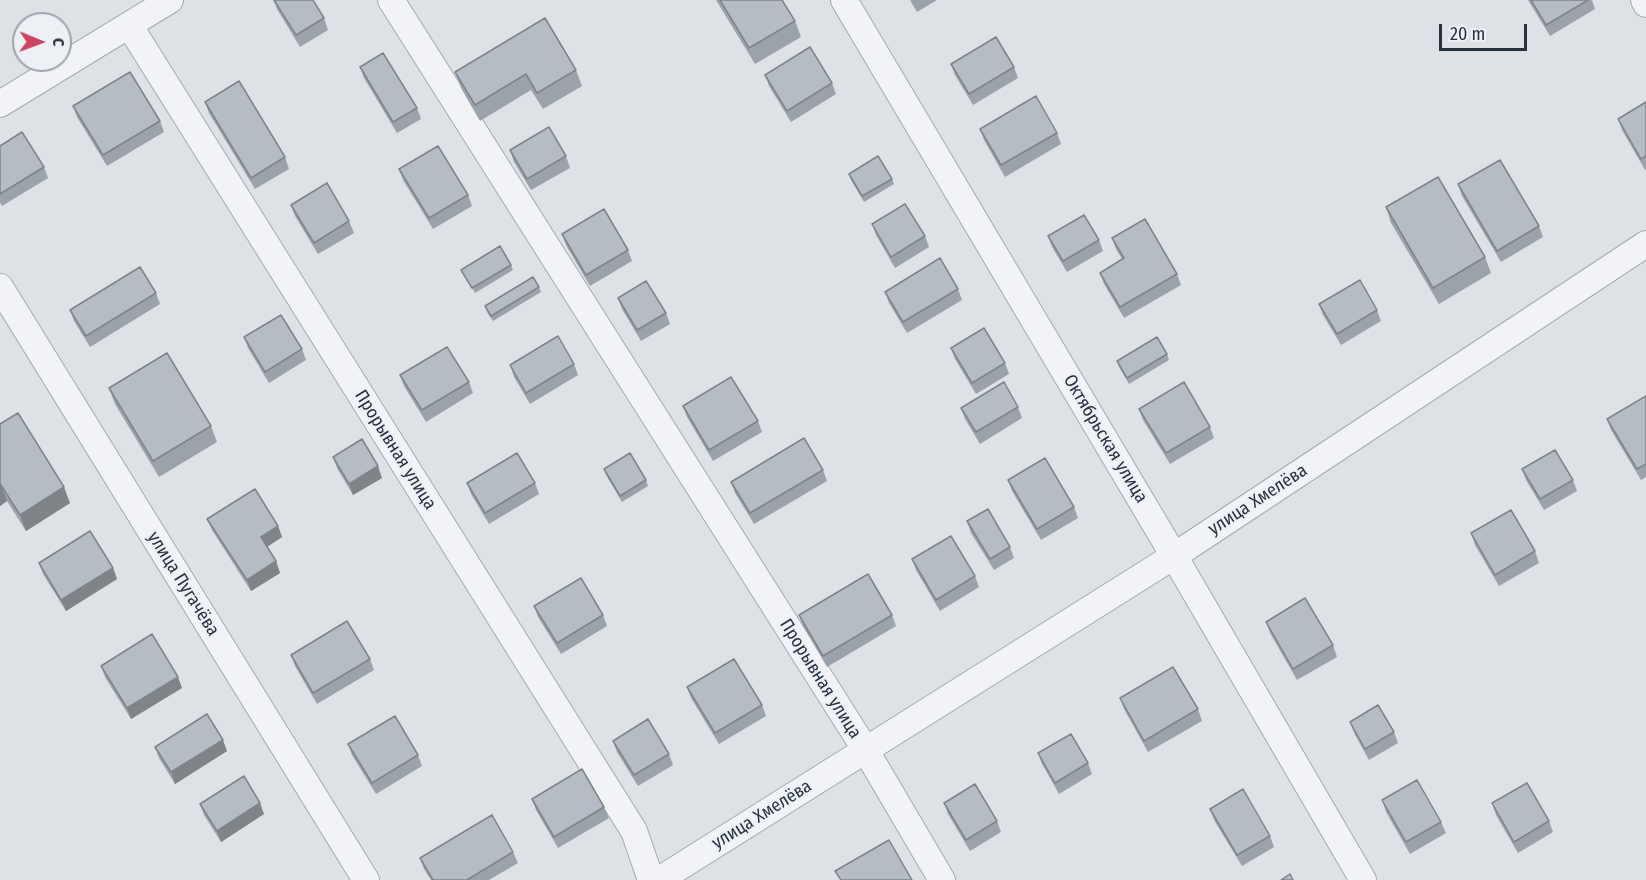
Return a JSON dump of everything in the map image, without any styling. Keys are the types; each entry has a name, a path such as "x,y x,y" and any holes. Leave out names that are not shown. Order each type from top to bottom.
{"street":[{"path":"0,104 170,0"},
{"name":"Прорывная улица","path":"391,0 865,749"},
{"name":"Октябрьская улица","path":"844,0 1363,880"},
{"path":"1644,0 1646,4"},
{"name":"Прорывная улица","path":"129,24 634,831 651,880"},
{"name":"улица Хмелёва","path":"659,880 1174,556 1646,244"},
{"name":"улица Пугачёва","path":"0,287 366,880"},
{"path":"865,749 942,880"}],"building":[{"path":"274,0 313,0 324,18 296,35"},
{"path":"720,0 782,0 795,21 749,48"},
{"path":"1531,0 1588,0 1546,25"},
{"path":"545,18 576,70 537,93 526,74 475,105 455,72"},
{"path":"996,37 1014,67 969,94 951,64"},
{"path":"810,47 832,83 787,111 765,75"},
{"path":"383,53 417,108 393,122 360,67"},
{"path":"130,72 160,121 103,155 73,106"},
{"path":"239,81 285,157 251,178 205,102"},
{"path":"1036,96 1057,133 1001,165 980,129"},
{"path":"1646,102 1646,156 1641,159 1618,119"},
{"path":"549,127 566,156 527,179 510,150"},
{"path":"22,132 44,167 0,194 0,146"},
{"path":"438,146 468,195 429,218 399,169"},
{"path":"878,156 892,179 862,196 849,174"},
{"path":"1500,160 1539,226 1497,251 1458,184"},
{"path":"1438,177 1485,257 1433,288 1386,207"},
{"path":"327,183 349,221 314,243 291,205"},
{"path":"905,204 925,236 891,257 872,224"},
{"path":"604,209 628,250 586,275 562,234"},
{"path":"1084,215 1099,240 1063,261 1048,236"},
{"path":"1145,219 1177,274 1120,307 1100,273 1124,258 1112,238"},
{"path":"500,246 511,265 472,288 461,270"},
{"path":"940,258 958,289 903,322 885,292"},
{"path":"140,267 156,293 86,336 70,310"},
{"path":"533,277 539,287 491,316 485,306"},
{"path":"1360,280 1377,310 1337,334 1319,304"},
{"path":"646,281 666,313 637,330 618,298"},
{"path":"281,315 302,349 265,372 244,337"},
{"path":"984,328 1005,363 972,383 951,348"},
{"path":"558,336 574,364 526,393 510,365"},
{"path":"1157,337 1167,354 1127,378 1117,361"},
{"path":"447,347 469,382 422,410 400,375"},
{"path":"167,353 211,426 153,461 109,388"},
{"path":"731,377 758,421 709,450 683,406"},
{"path":"1004,382 1018,407 976,432 961,408"},
{"path":"1184,382 1210,427 1166,453 1139,409"},
{"path":"1646,396 1646,464 1637,469 1607,419"},
{"path":"18,413 64,487 20,515 0,486 0,424"},
{"path":"804,438 823,470 750,513 731,482"},
{"path":"362,439 378,466 349,484 333,457"},
{"path":"1555,450 1573,480 1540,499 1522,469"},
{"path":"517,453 535,483 485,513 467,483"},
{"path":"630,453 646,480 620,496 604,469"},
{"path":"1045,458 1074,507 1037,529 1008,480"},
{"path":"255,489 278,526 261,537 276,561 247,580 207,519"},
{"path":"988,509 1010,547 990,559 967,521"},
{"path":"1511,510 1535,551 1495,575 1471,533"},
{"path":"90,531 113,568 61,600 39,563"},
{"path":"951,536 975,576 936,600 912,559"},
{"path":"868,574 892,615 823,656 799,615"},
{"path":"581,578 603,615 557,643 534,606"},
{"path":"1305,598 1333,645 1293,669 1266,622"},
{"path":"347,621 370,659 313,693 291,655"},
{"path":"152,634 178,677 127,708 101,666"},
{"path":"734,659 762,705 715,733 687,687"},
{"path":"1173,667 1198,709 1144,741 1120,698"},
{"path":"1378,705 1394,732 1365,749 1350,722"},
{"path":"207,714 223,740 171,772 155,747"},
{"path":"395,716 418,755 372,783 348,744"},
{"path":"648,719 669,754 634,775 613,741"},
{"path":"1071,734 1088,763 1055,783 1038,753"},
{"path":"582,769 604,807 554,837 532,799"},
{"path":"244,776 260,803 217,831 200,804"},
{"path":"1417,780 1441,822 1406,842 1382,800"},
{"path":"1527,783 1549,821 1514,842 1492,803"},
{"path":"975,784 997,821 966,840 944,803"},
{"path":"1243,789 1270,836 1237,855 1210,809"},
{"path":"492,815 513,852 467,880 433,880 420,858"},
{"path":"889,840 912,880 841,880 835,871"},
{"path":"1290,874 1293,880 1281,880"}]}
